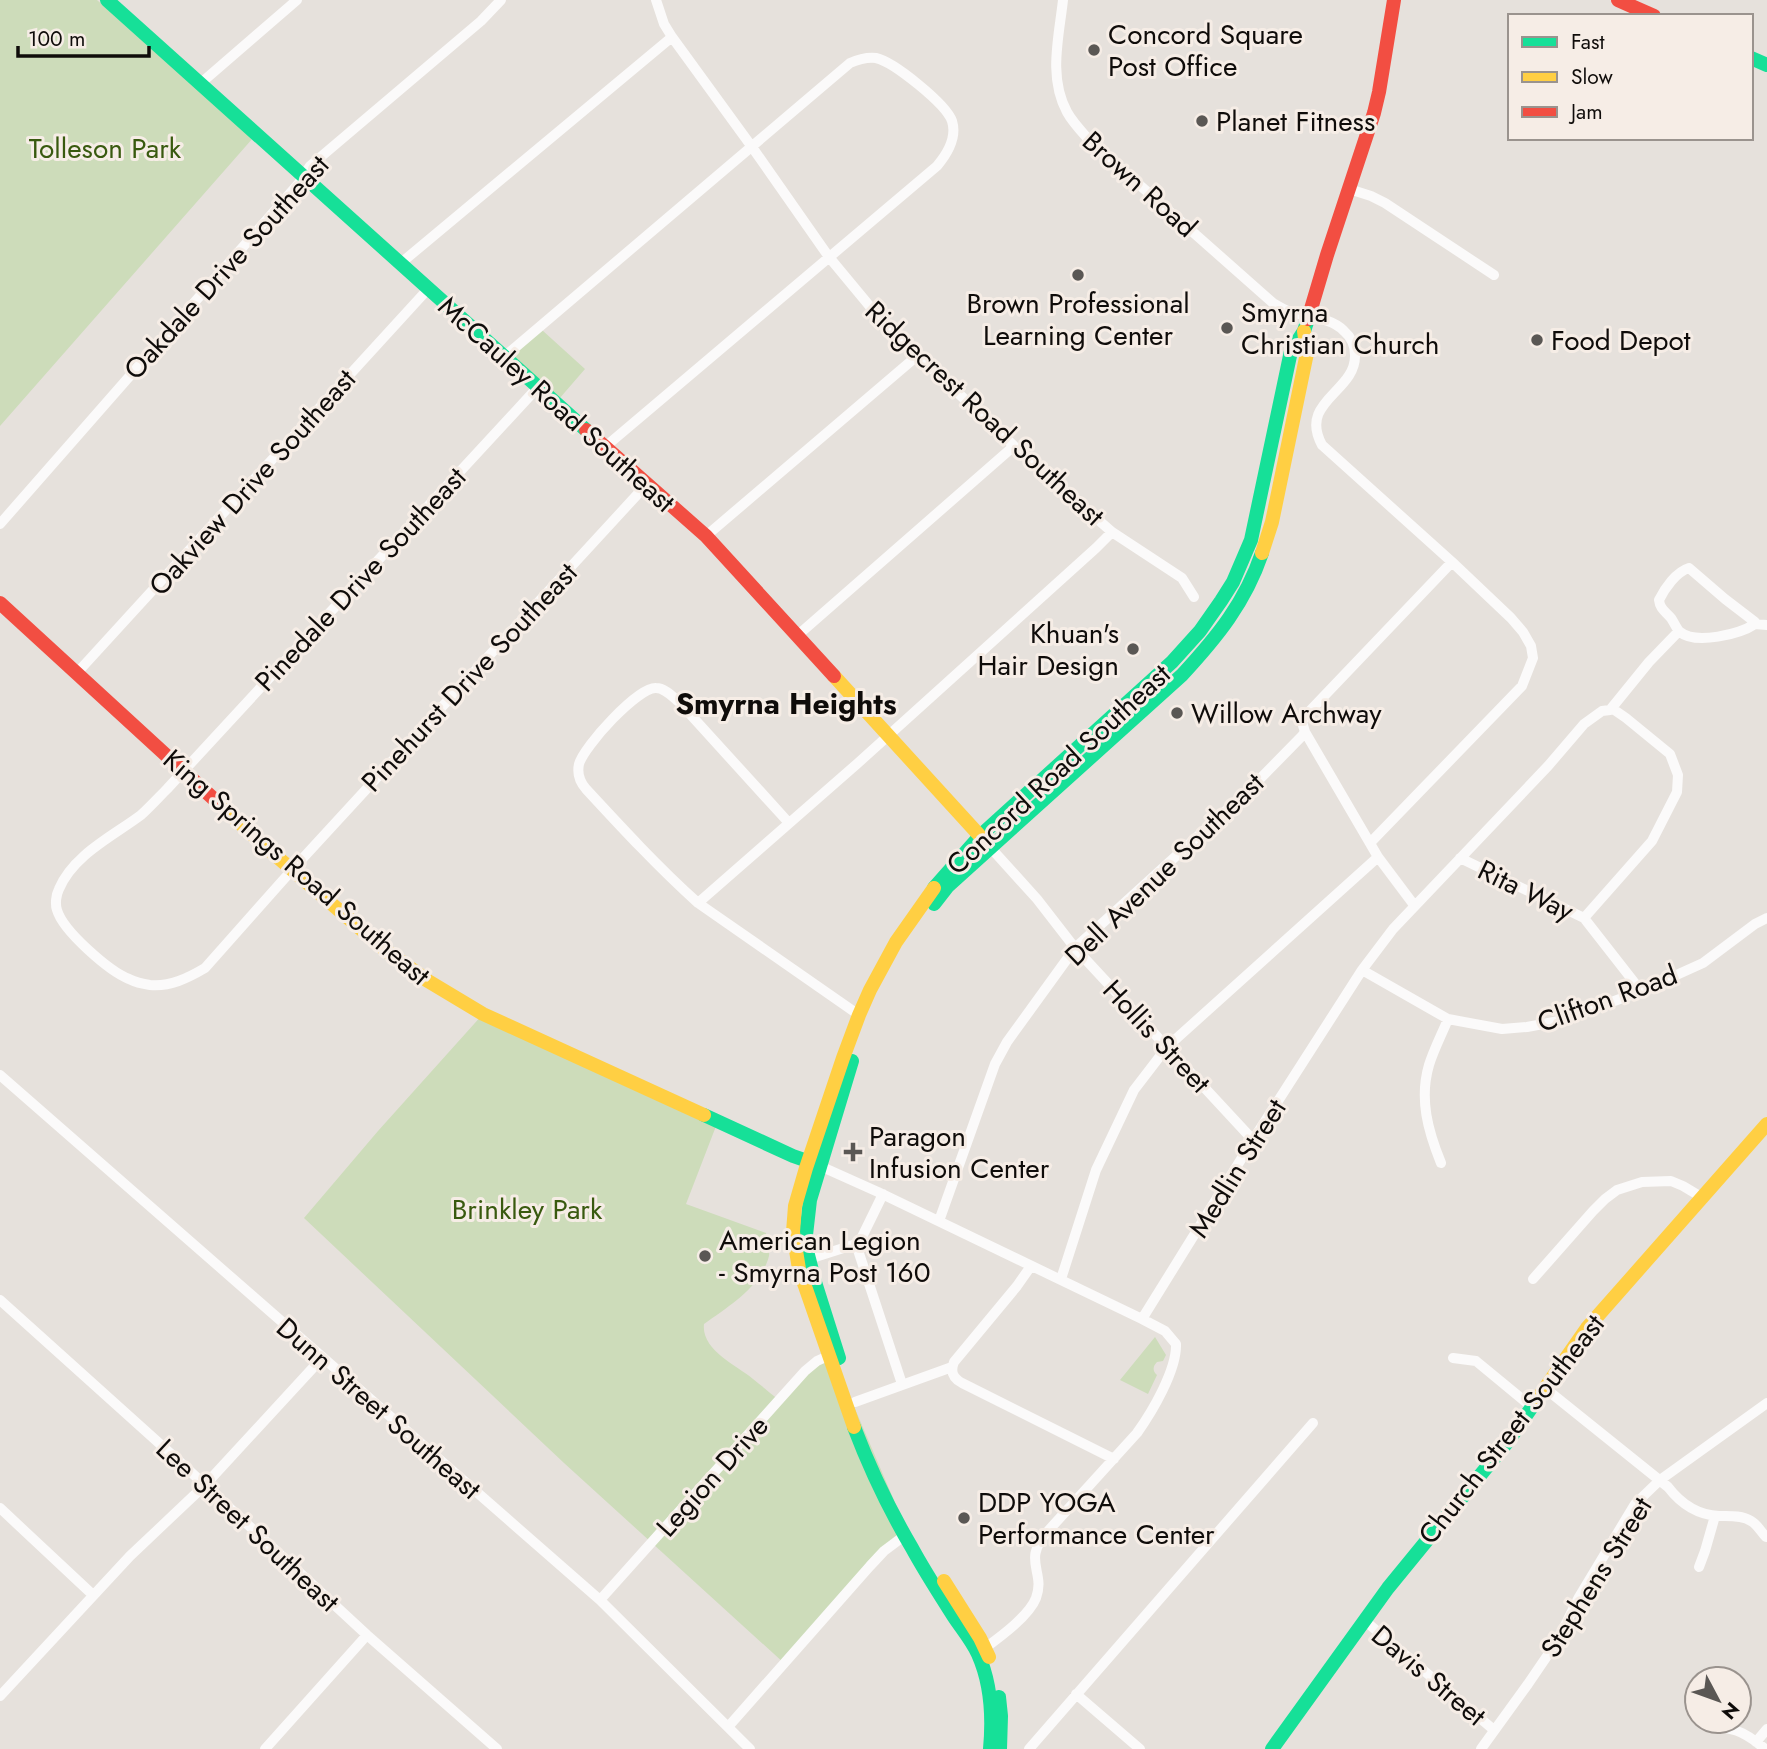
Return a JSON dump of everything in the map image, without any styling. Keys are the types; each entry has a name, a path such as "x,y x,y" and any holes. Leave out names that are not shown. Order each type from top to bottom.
{"main road":[{"name":"McCauley Road Southeast","path":"107,0 706,536 980,836"},
{"name":"Concord Road Southeast","path":"1000,1749 999,1694 985,1648 900,1507 855,1402 830,1329 809,1259 806,1235 814,1164 859,1015 907,925 952,866 980,836 1172,662 1200,631 1233,582 1251,540 1291,351 1307,324 1376,104 1394,0"},
{"path":"1618,0 1650,14"},
{"name":"Concord Road Southeast","path":"990,1749 991,1711 980,1661 904,1535 859,1441 828,1356 794,1246 794,1212 799,1189 814,1164 867,1019 904,946 939,896 1182,675 1216,638 1235,610 1255,574 1272,522 1307,353 1307,324"},
{"name":"King Springs Road Southeast","path":"0,603 292,870 397,959 428,981 465,1004 535,1038 814,1164"},
{"name":"Church Street Southeast","path":"1272,1749 1410,1558 1504,1447 1587,1328 1767,1124"}],"street":[{"path":"201,83 298,0"},
{"name":"Oakdale Drive Southeast","path":"0,524 290,193 310,166 481,22 501,0"},
{"name":"Ridgecrest Road Southeast","path":"656,0 672,37 829,257 870,309 1014,446 1112,532 1182,578 1194,597"},
{"name":"Brown Road","path":"1062,0 1056,72 1062,102 1074,123 1091,142 1262,294 1307,324 1340,327 1352,340 1355,349 1354,368 1318,414 1315,427 1318,439 1511,618 1531,646 1533,658 1522,686 1370,843"},
{"path":"401,263 672,37"},
{"path":"504,357 842,69 868,57 888,62 945,110 952,122 952,141 944,157 927,175 605,447"},
{"path":"1349,188 1385,203 1494,275"},
{"name":"Oakview Drive Southeast","path":"76,674 428,289"},
{"path":"706,536 917,356"},
{"name":"Pinedale Drive Southeast","path":"292,870 205,968 188,978 168,984 149,985 128,979 108,966 62,923 56,908 57,893 65,876 82,858 144,812 538,387"},
{"path":"798,635 1014,446"},
{"name":"Pinehurst Drive Southeast","path":"292,870 647,484"},
{"path":"698,903 888,736 1112,532"},
{"name":"Dell Avenue Southeast","path":"939,1221 995,1064 1007,1042 1075,948 1252,786 1306,732 1302,722 1305,716 1452,562"},
{"path":"1755,624 1689,568 1680,572 1659,600 1660,607 1673,620 1679,631 1685,634 1712,637 1746,629 1755,624 1767,625"},
{"name":"Medlin Street","path":"1142,1319 1362,970 1393,929 1548,766 1584,724 1602,711 1610,710 1649,662 1679,631"},
{"path":"789,823 679,702 670,694 656,688 638,696 602,731 579,763 581,782 648,856 698,903 859,1015"},
{"path":"1584,918 1652,841 1677,792 1678,775 1670,754 1626,718 1613,709 1610,710"},
{"path":"1306,732 1378,857 1414,905"},
{"name":"Hollis Street","path":"980,836 1037,899 1075,948 1253,1140"},
{"path":"1060,1279 1096,1170 1134,1090 1167,1046 1378,857"},
{"name":"Rita Way","path":"1460,858 1584,918 1641,991"},
{"name":"Clifton Road","path":"1362,970 1448,1019 1502,1030 1527,1027 1563,1020 1641,991 1703,963 1767,918"},
{"path":"1441,1163 1432,1141 1424,1105 1429,1063 1448,1019"},
{"name":"Dunn Street Southeast","path":"0,1075 600,1600 751,1749"},
{"path":"814,1164 883,1194 1142,1319 1171,1336 1176,1344 1172,1367 1156,1403 1137,1433 1036,1546 1034,1557 1038,1588 1033,1603 1019,1620 985,1648"},
{"path":"1533,1279 1605,1199 1624,1187 1651,1181 1671,1181 1703,1198"},
{"path":"809,1259 862,1240 883,1194"},
{"path":"856,1244 902,1384"},
{"path":"1031,1266 960,1354 952,1367 953,1376 1114,1459"},
{"name":"Lee Street Southeast","path":"0,1300 497,1749"},
{"name":"Legion Drive","path":"600,1600 805,1371 828,1356"},
{"path":"0,1696 93,1595 153,1533 205,1485 323,1358"},
{"path":"1453,1358 1476,1361 1533,1408"},
{"path":"855,1402 952,1367"},
{"path":"1546,1389 1660,1480 1680,1502 1702,1513 1743,1517 1752,1521 1766,1537"},
{"name":"Stephens Street","path":"1481,1749 1558,1640 1579,1597 1635,1504 1660,1480 1767,1402"},
{"path":"1029,1749 1313,1423"},
{"path":"0,1508 93,1595"},
{"path":"1699,1567 1715,1516"},
{"path":"728,1727 870,1566 904,1535"},
{"name":"Davis Street","path":"1364,1620 1494,1730"},
{"path":"265,1749 367,1634"},
{"path":"1076,1694 1140,1749"},
{"path":"1756,1742 1767,1729"},
{"path":"1747,1735 1765,1749"}],"green space":[{"name":"Tolleson Park","path":"0,0 97,0 253,138 0,426"},
{"path":"542,330 585,369 559,399 513,355"},
{"name":"Brinkley Park","path":"483,1014 718,1121 686,1204 766,1233 769,1256 752,1286 704,1324 708,1342 721,1356 779,1400 805,1371 832,1355 908,1533 893,1544 785,1664 564,1463 304,1218"},
{"path":"1155,1337 1166,1355 1163,1361 1155,1365 1157,1375 1148,1394 1120,1380"}],"traffic: fast":[{"path":"107,0 586,430"},
{"path":"1753,59 1767,65"},
{"path":"934,888 980,836 1172,662 1200,631 1221,601 1233,582 1251,540 1291,351 1308,319"},
{"path":"934,904 948,886 1182,675 1229,618 1247,588 1262,553"},
{"path":"839,1358 815,1282 806,1235 810,1200 852,1061"},
{"path":"704,1115 816,1164"},
{"path":"1272,1749 1388,1588 1509,1440 1536,1401"},
{"path":"854,1427 895,1519 978,1654 990,1700 990,1749"},
{"path":"999,1697 1000,1749"}],"traffic: slow":[{"path":"1262,553 1272,522 1307,353 1304,331"},
{"path":"834,676 980,836"},
{"path":"216,801 384,949 428,981 483,1014 704,1115"},
{"path":"854,1427 799,1269 793,1232 795,1206 859,1015 896,942 934,888"},
{"path":"1536,1401 1587,1328 1767,1124"},
{"path":"944,1581 989,1657"}],"traffic: jam":[{"path":"1308,319 1374,113 1394,0"},
{"path":"1618,0 1650,14"},
{"path":"586,430 706,536 834,676"},
{"path":"0,603 216,801"}],"place":[{"name":"Concord Square Post Office","path":"1094,50"},
{"name":"Planet Fitness","path":"1202,121"},
{"name":"Brown Professional Learning Center","path":"1078,275"},
{"name":"Smyrna Christian Church","path":"1227,328"},
{"name":"Food Depot","path":"1537,340"},
{"name":"Khuan's Hair Design","path":"1133,649"},
{"name":"Willow Archway","path":"1177,713"},
{"name":"Paragon Infusion Center","path":"853,1152"},
{"name":"American Legion - Smyrna Post 160","path":"705,1256"},
{"name":"DDP YOGA Performance Center","path":"964,1518"}],"district":[{"name":"Smyrna Heights","path":"786,704"}]}
